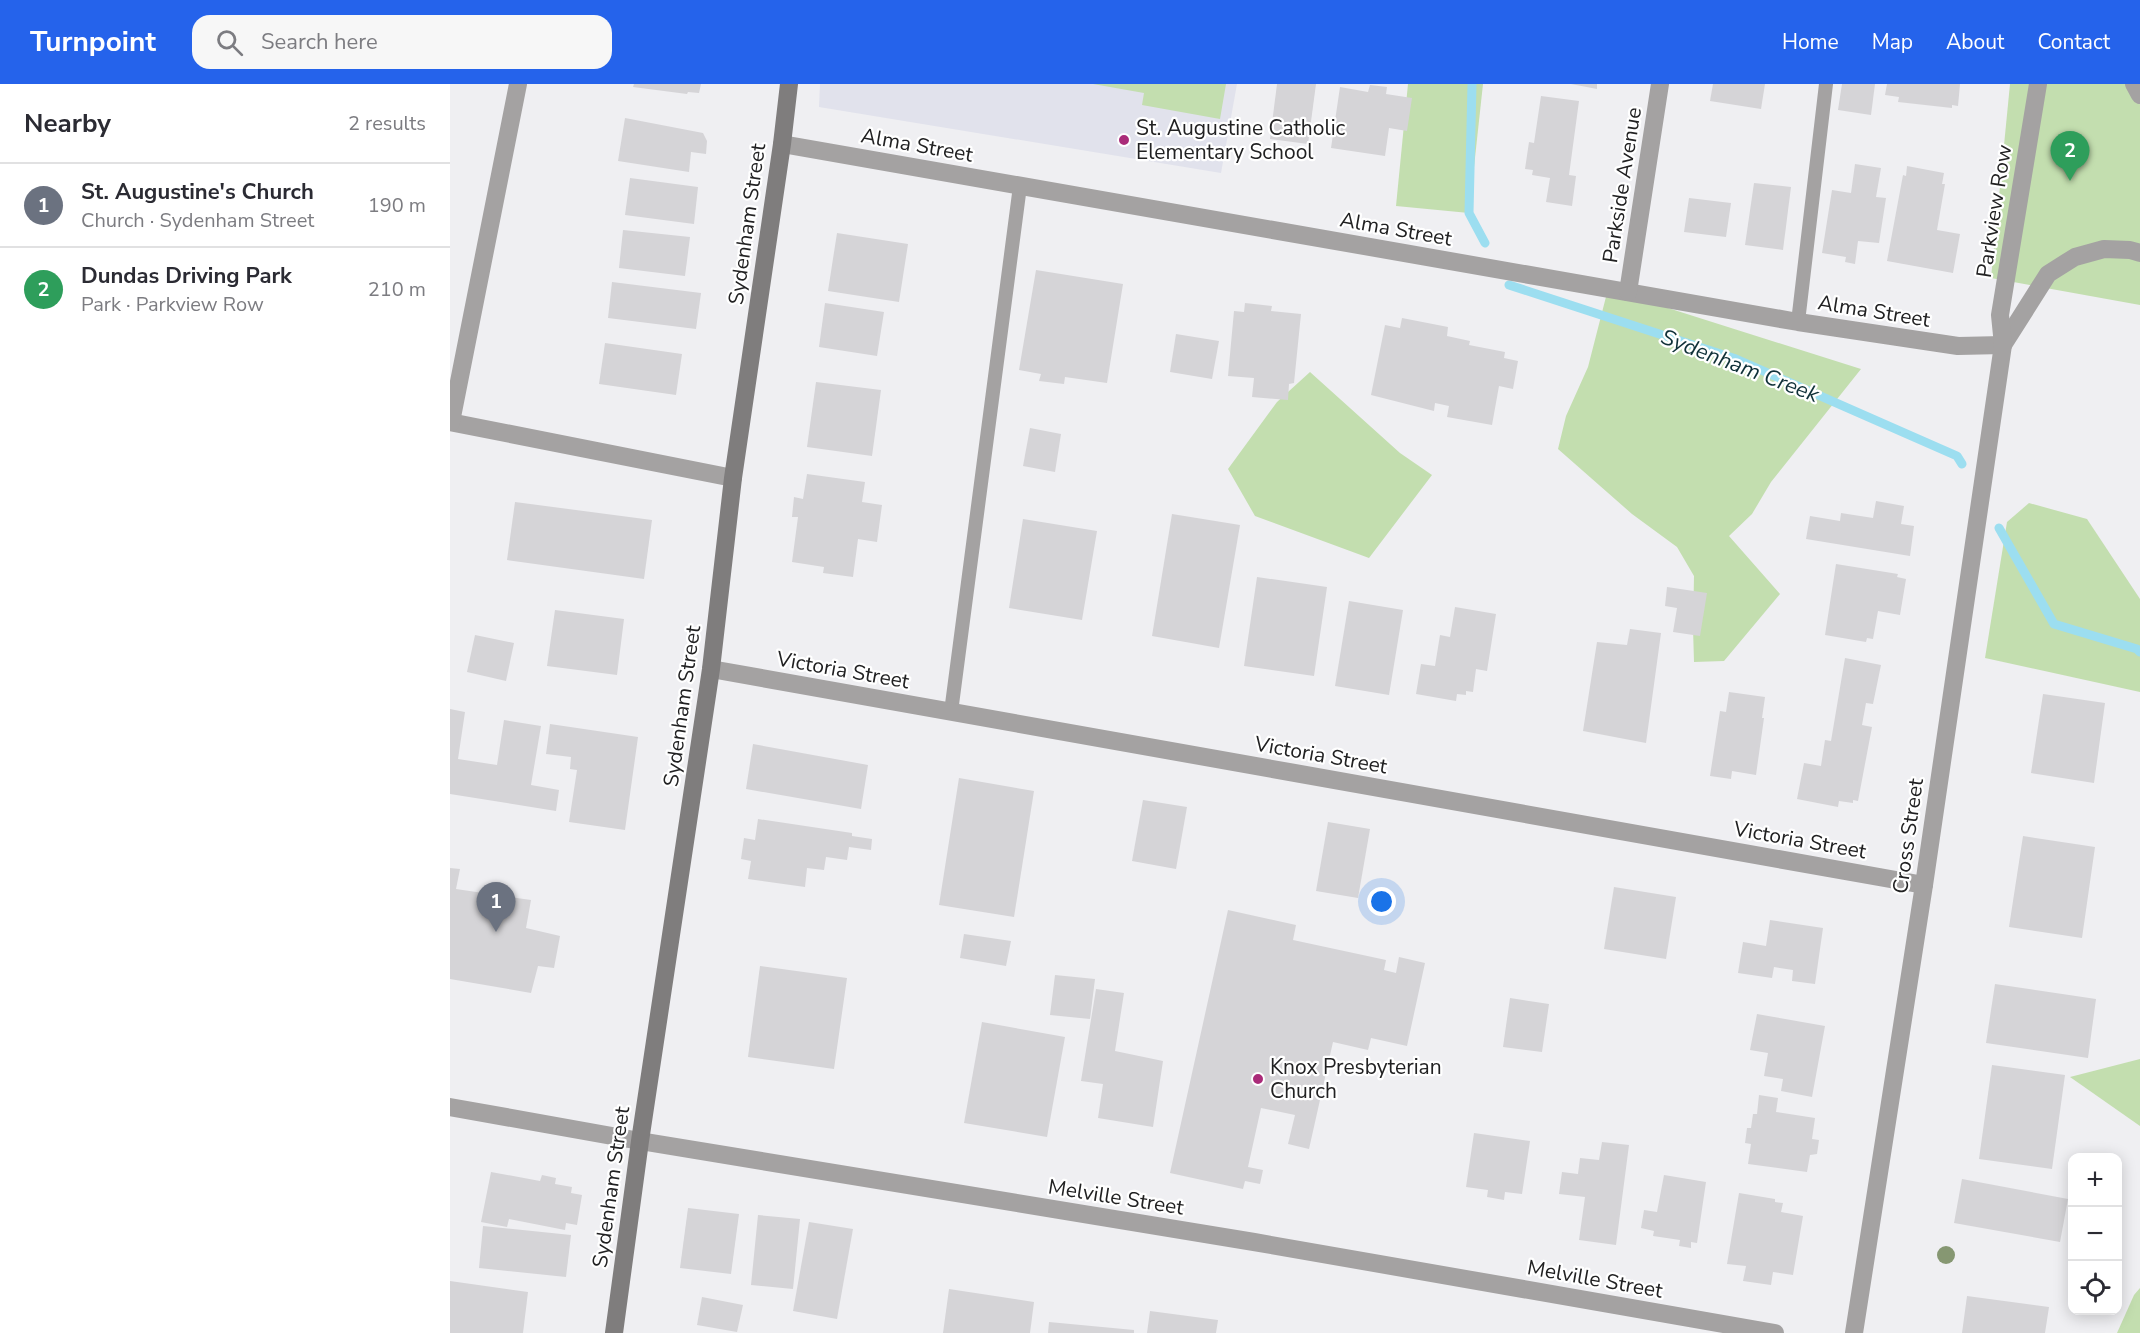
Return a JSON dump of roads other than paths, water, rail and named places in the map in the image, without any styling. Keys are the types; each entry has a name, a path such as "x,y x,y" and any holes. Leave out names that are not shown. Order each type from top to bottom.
{"main road":[{"name":"Sydenham Street","path":"614,1333 640,1141 711,669 733,478 789,84"}],"street":[{"path":"518,84 450,422 733,478"},
{"name":"Parkside Avenue","path":"1628,292 1660,84"},
{"name":"Parkview Row","path":"2003,345 2000,315 2038,84"},
{"path":"2134,84 2140,95"},
{"name":"Alma Street","path":"782,144 1798,322 1958,346 2003,345"},
{"path":"2003,345 2048,274 2075,257 2104,249 2140,252"},
{"name":"Cross Street","path":"1854,1333 1924,885 2003,345"},
{"name":"Victoria Street","path":"711,669 1924,885"},
{"name":"Melville Street","path":"450,1107 640,1141 1265,1244 1775,1333"}],"lane":[{"path":"1798,322 1826,84"},
{"path":"951,712 1020,186"}],"waterway":[{"name":"Sydenham Creek","path":"1472,84 1469,213 1485,243"},
{"name":"Sydenham Creek","path":"1509,285 1736,359 1957,456 1962,464"},
{"name":"Sydenham Creek","path":"1999,528 2054,624 2137,649 2140,652"}],"place":[{"name":"St. Augustine Catholic Elementary School","path":"1124,140"},
{"name":"Dundas Driving Park","path":"2070,181"},
{"name":"St. Augustine's Church","path":"496,932"},
{"name":"Knox Presbyterian Church","path":"1258,1079"}]}
